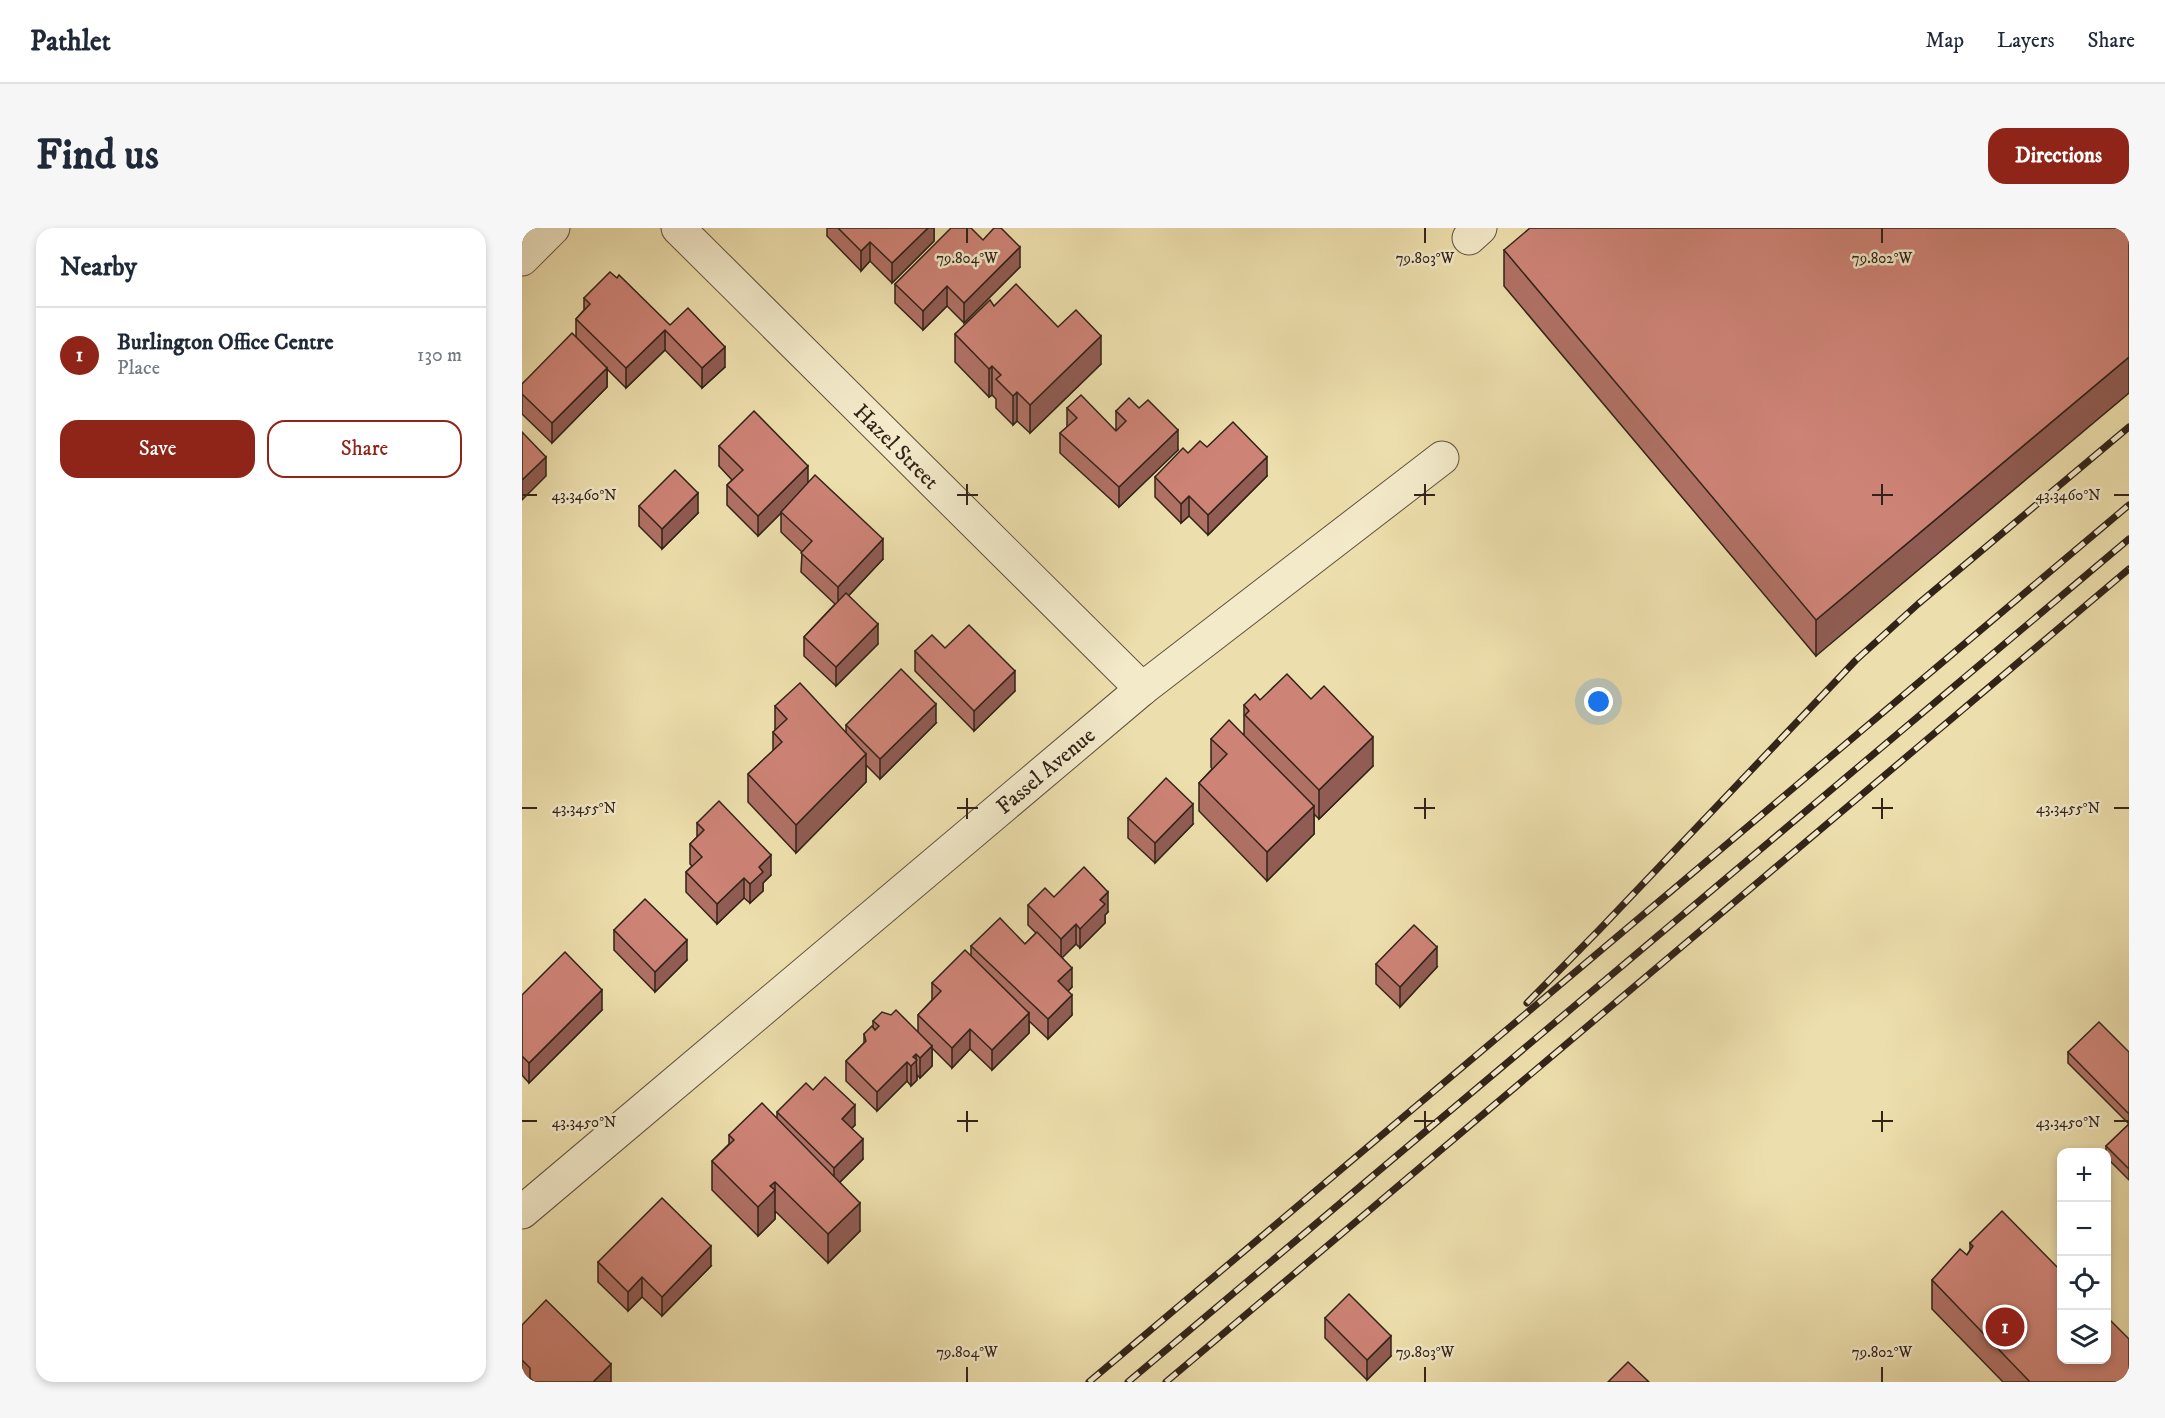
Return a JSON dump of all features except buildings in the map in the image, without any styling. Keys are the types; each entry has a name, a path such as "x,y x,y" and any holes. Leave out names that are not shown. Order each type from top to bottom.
{"street":[{"path":"522,259 553,228"},
{"name":"Hazel Street","path":"678,228 1142,689"},
{"name":"Fassel Avenue","path":"522,1212 1142,689 1442,458"}],"railway":[{"path":"1527,1003 1856,660 1918,604 2129,427"},
{"path":"1089,1382 2129,505"},
{"path":"1128,1382 2129,539"},
{"path":"1166,1382 2129,569"}],"place":[{"name":"Burlington Office Centre","path":"2005,1327"}]}
